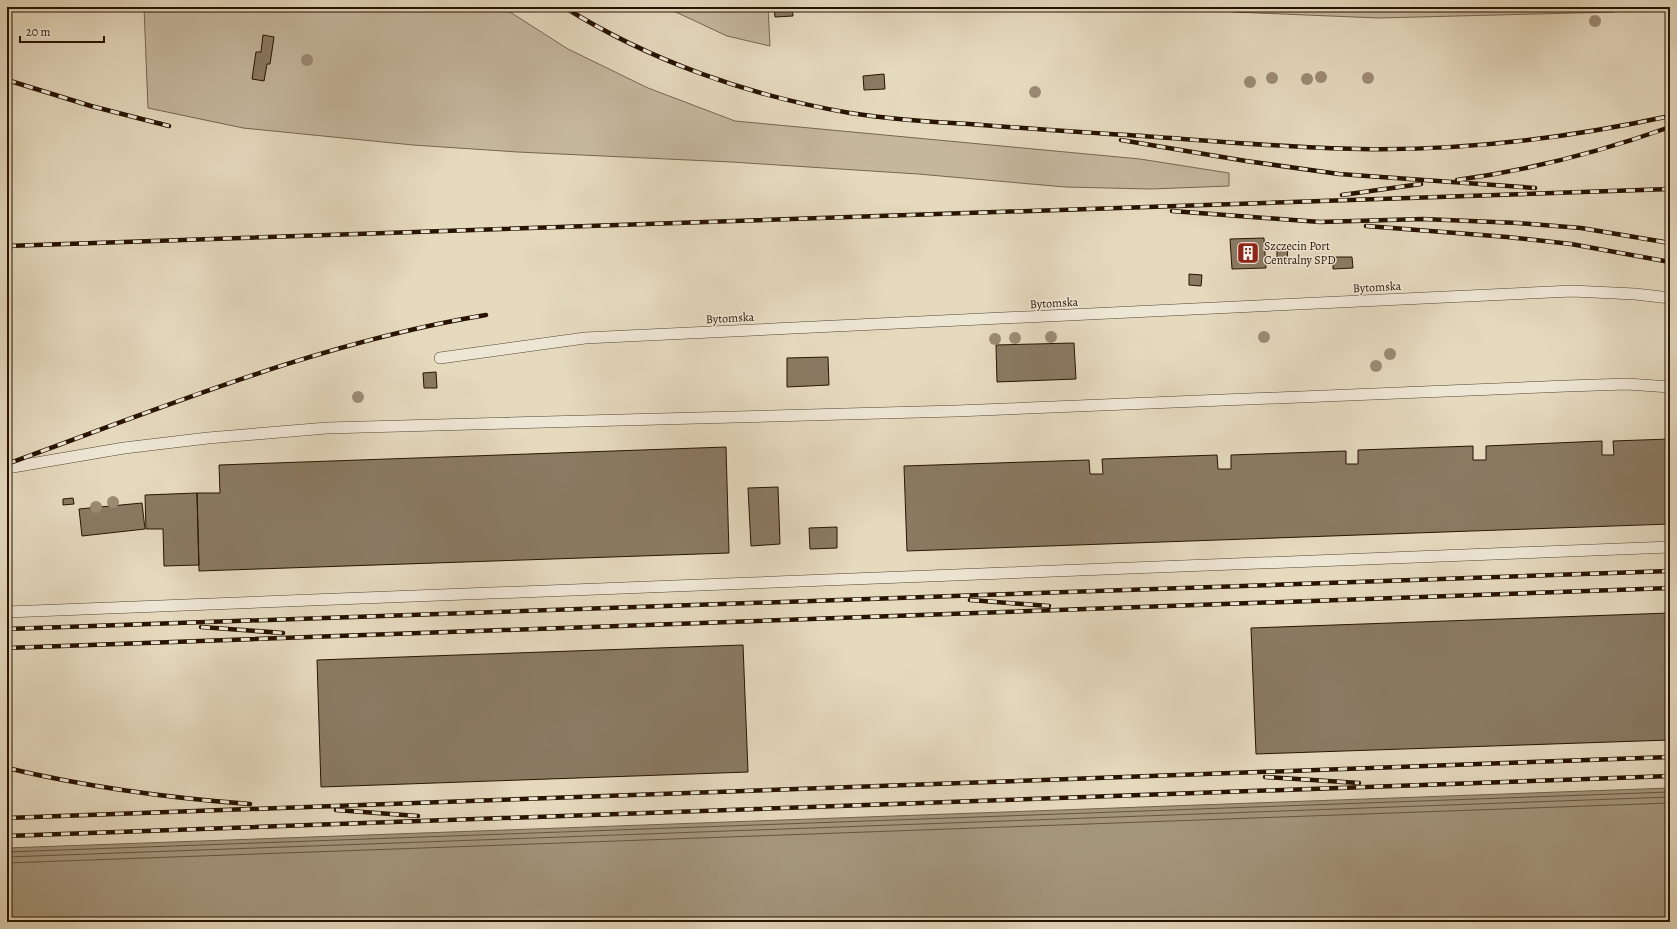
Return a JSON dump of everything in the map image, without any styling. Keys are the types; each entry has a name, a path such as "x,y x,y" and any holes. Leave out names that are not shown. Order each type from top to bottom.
{"lane":[{"name":"Bytomska","path":"440,358 585,338 634,335 1572,291 1635,294 1670,298"},
{"path":"7,468 140,446 208,438 328,428 956,411 1627,384 1670,387"},
{"path":"7,612 1670,547"}],"shaded area":[{"path":"144,7 502,7 568,49 648,88 735,121 1140,159 1229,173 1229,186 1151,189 1065,187 918,174 731,162 518,152 413,145 243,128 148,108"},
{"path":"665,7 768,7 770,46 727,36"},
{"path":"1233,7 1614,7 1614,12 1379,18 1233,12"}],"water":[{"path":"1670,788 1670,922 7,922 7,848"}],"building":[{"path":"774,7 792,7 793,16 775,17"},
{"path":"263,35 274,37 270,64 267,64 264,81 252,79 256,52 261,52"},
{"path":"884,74 885,89 864,90 863,76"},
{"name":"Szczecin Port Centralny SPD","path":"1264,238 1266,268 1232,269 1230,239"},
{"path":"1288,246 1287,261 1277,261 1277,247"},
{"path":"1333,257 1352,257 1353,268 1333,269"},
{"path":"1189,274 1202,275 1201,286 1189,285"},
{"path":"1074,343 1076,379 997,382 996,345"},
{"path":"828,357 829,385 787,387 787,358"},
{"path":"436,372 437,388 424,388 423,373"},
{"path":"1670,439 1670,524 907,551 904,466 1089,460 1090,474 1103,474 1102,459 1217,455 1218,469 1231,469 1231,455 1346,451 1346,464 1358,464 1358,450 1473,446 1473,460 1486,460 1486,446 1602,441 1602,455 1614,455 1613,441"},
{"path":"726,447 729,553 199,571 197,493 220,493 219,465"},
{"path":"778,487 780,544 751,546 748,488"},
{"path":"197,493 199,565 164,566 163,529 146,529 145,495"},
{"path":"73,498 74,504 63,505 63,499"},
{"path":"142,503 145,529 82,536 79,509"},
{"path":"837,527 837,548 810,549 809,528"},
{"path":"1670,613 1670,740 1256,754 1251,628"},
{"path":"743,645 748,772 321,787 317,660"}],"railway":[{"path":"564,7 631,44 702,74 775,97 813,106 894,119 1273,145 1360,149 1399,149 1438,148 1516,142 1593,131 1670,116"},
{"path":"7,80 91,106 169,126"},
{"path":"1457,180 1511,171 1565,159 1670,127"},
{"path":"1121,140 1246,161 1339,174 1535,188"},
{"path":"1342,195 1421,184"},
{"path":"7,246 1670,189"},
{"path":"1172,211 1320,222 1423,219 1518,223 1581,228 1670,243"},
{"path":"1366,226 1507,237 1571,244 1670,262"},
{"path":"7,464 184,399 303,359 424,327 486,315"},
{"path":"7,629 1670,571"},
{"path":"7,648 1670,588"},
{"path":"970,600 1049,606"},
{"path":"201,627 283,633"},
{"path":"7,818 1670,757"},
{"path":"7,768 67,781 128,791 189,799 250,804"},
{"path":"7,836 1670,776"},
{"path":"1265,777 1359,783"},
{"path":"336,810 418,816"}],"place":[{"name":"Szczecin Port Centralny SPD","path":"1248,253"}]}
